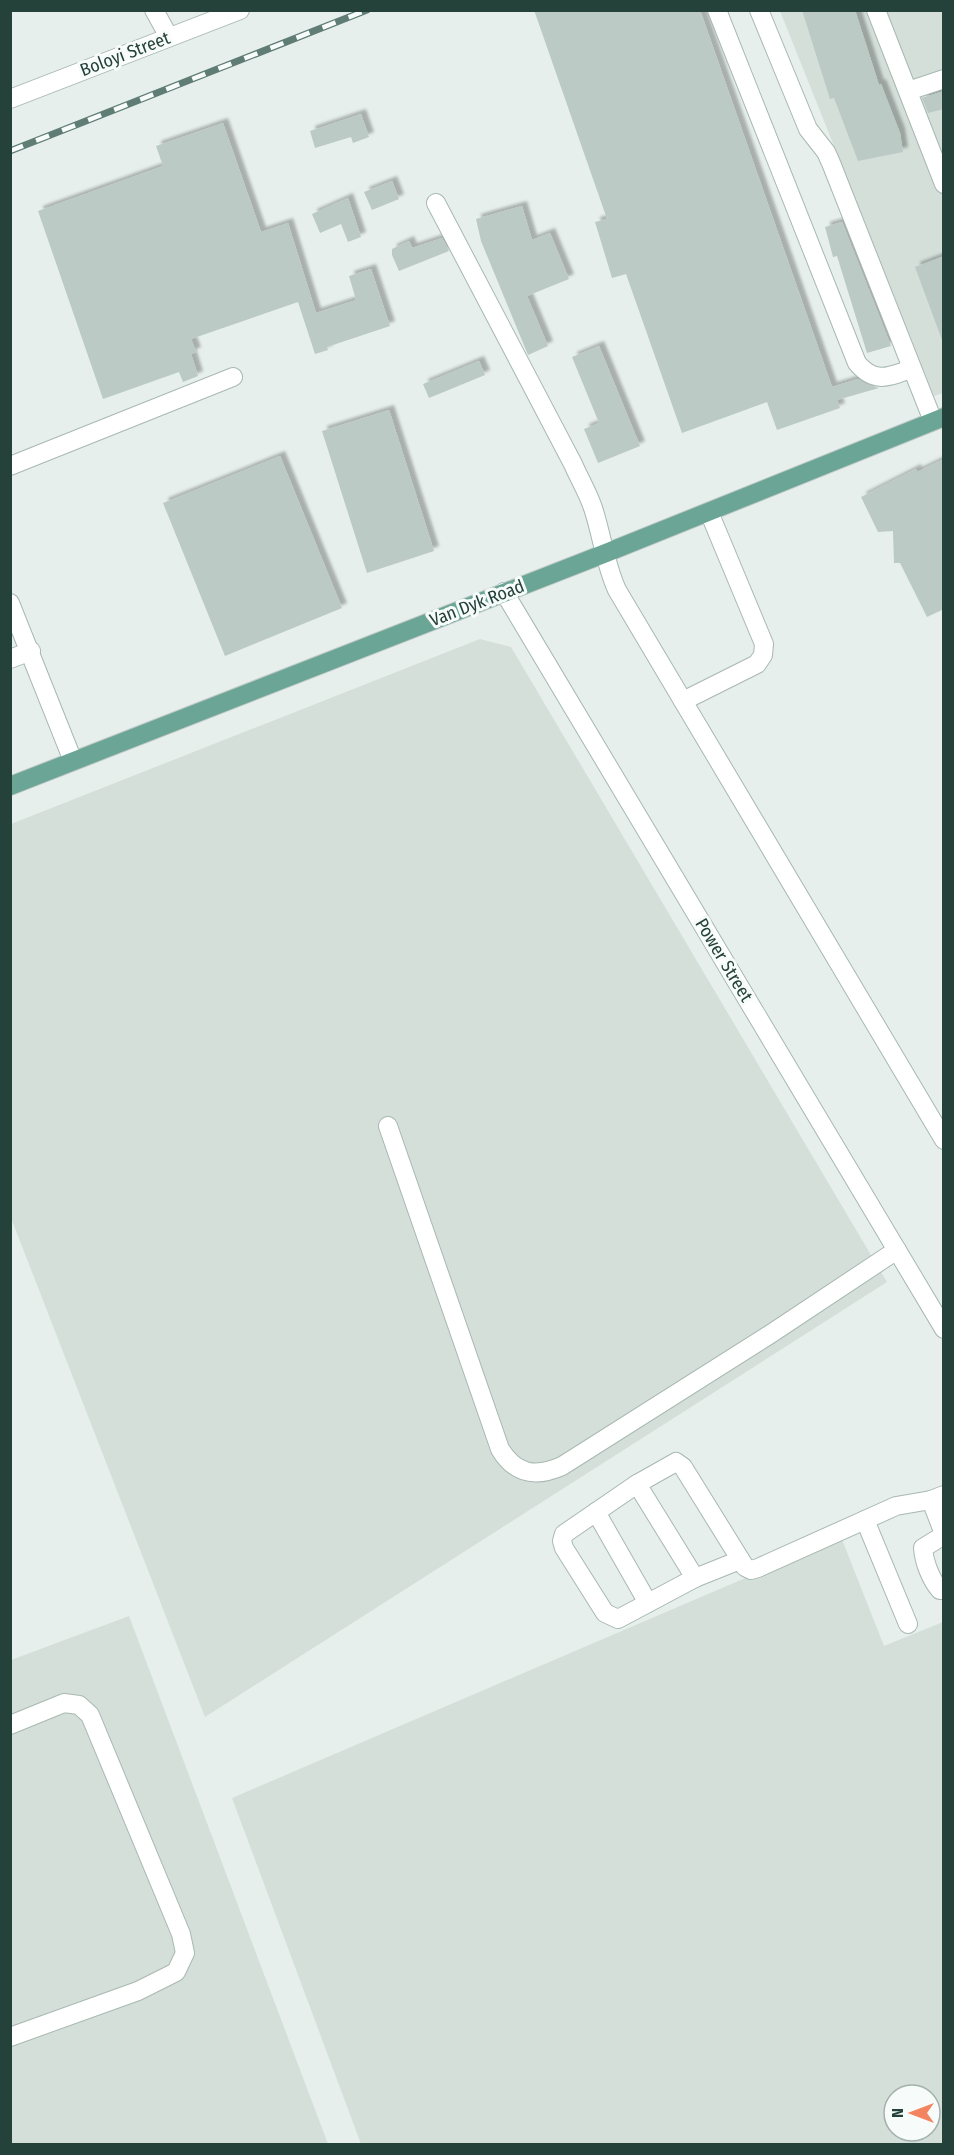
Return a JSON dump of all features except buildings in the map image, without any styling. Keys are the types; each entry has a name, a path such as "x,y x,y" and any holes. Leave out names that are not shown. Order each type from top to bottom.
{"main road":[{"name":"Van Dyk Road","path":"10,786 606,553 938,419"}],"street":[{"path":"154,10 169,37"},
{"name":"Boloyi Street","path":"10,99 240,10"},
{"path":"717,10 857,363 864,371 881,378 911,369"},
{"path":"759,10 808,129 826,152 831,163 911,369 938,419"},
{"path":"876,10 944,184"},
{"path":"908,91 944,79"},
{"path":"436,203 573,464 592,505 608,567 617,590 944,1140"},
{"path":"10,466 233,377"},
{"path":"683,701 758,664 763,655 764,644 709,512"},
{"name":"Power Street","path":"504,592 944,1329"},
{"path":"10,603 74,761"},
{"path":"10,659 31,651"},
{"path":"388,1126 500,1449 505,1458 524,1471 536,1474 550,1472 562,1466 769,1335 897,1250"},
{"path":"740,1560 695,1578 618,1619 605,1613 564,1548 562,1540 564,1534 672,1462 679,1463 740,1560 745,1567 751,1570 896,1506 937,1498 944,1535 923,1548 936,1585 940,1590 944,1590"},
{"path":"636,1484 695,1578"},
{"path":"596,1512 648,1603"},
{"path":"865,1520 908,1624"},
{"path":"10,1725 64,1703 79,1705 90,1715 181,1934 184,1953 176,1972 157,1982 10,2037"}],"shaded area":[{"path":"780,11 943,11 943,393 934,396"},
{"path":"480,639 511,647 887,1282 205,1717 11,1218 11,824"},
{"path":"841,1537 884,1646 943,1622 943,2144 361,2144 232,1798"},
{"path":"129,1616 328,2144 11,2144 11,1660"}],"railway":[{"path":"10,151 367,10"}]}
